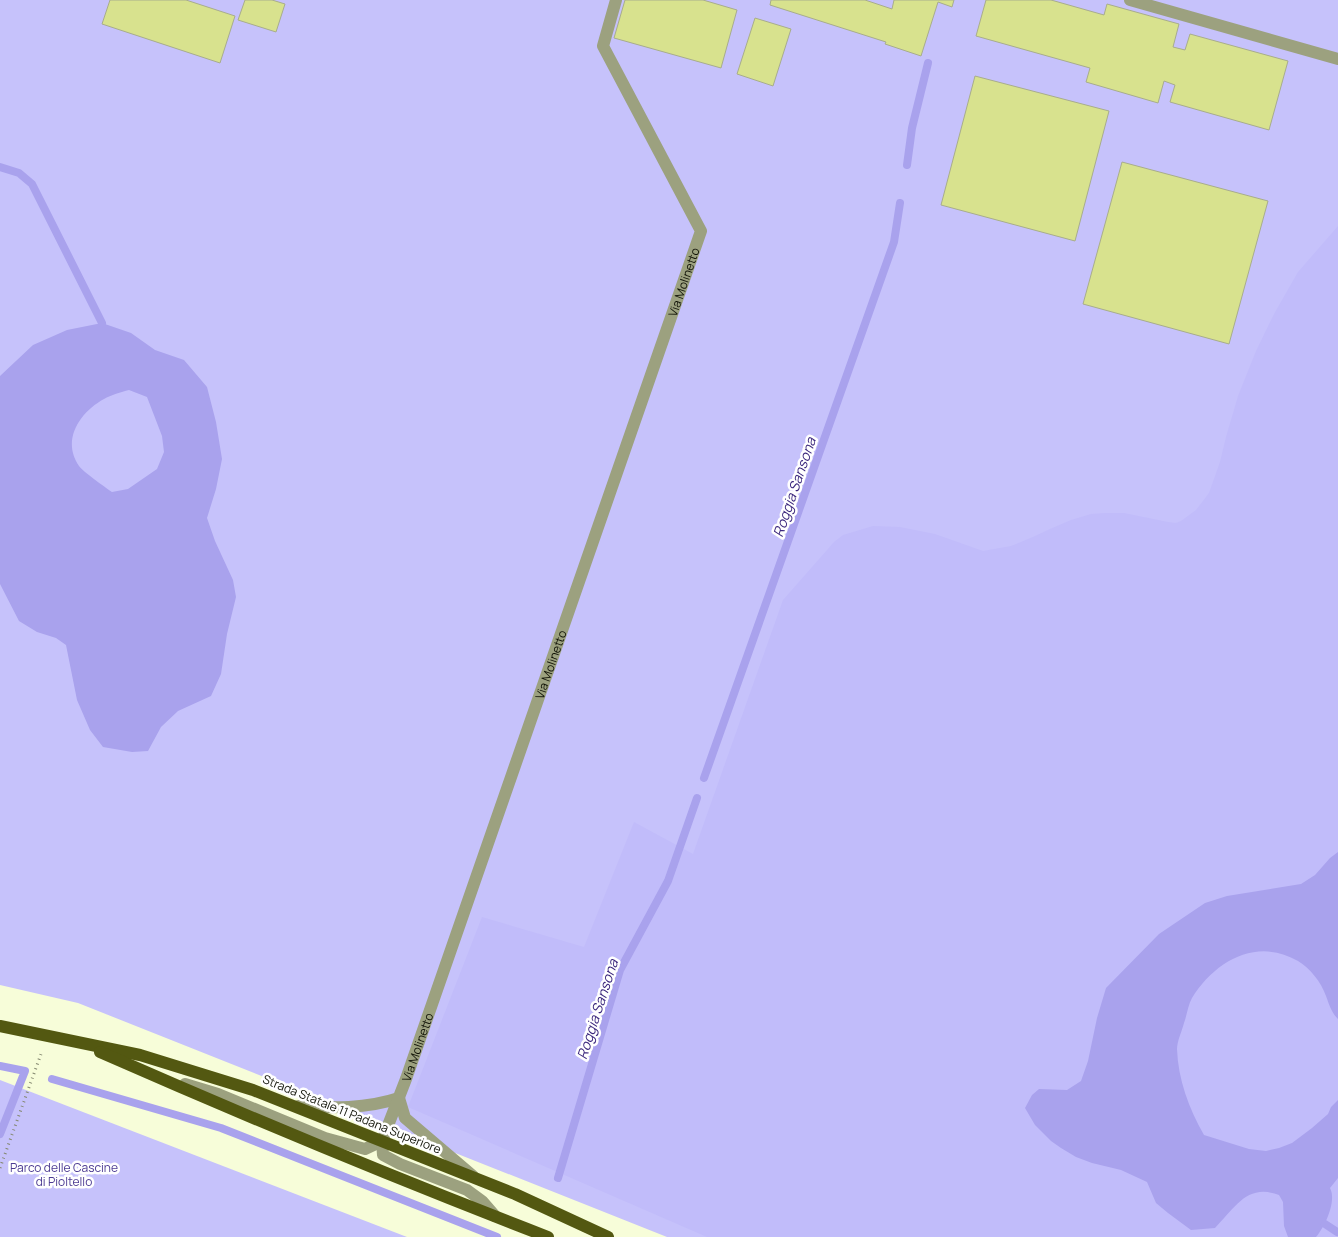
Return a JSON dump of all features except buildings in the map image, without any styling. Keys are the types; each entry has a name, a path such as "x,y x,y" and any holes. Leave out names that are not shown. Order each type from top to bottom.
{"main road":[{"name":"Strada Statale 11 Padana Superiore","path":"0,1026 140,1055 253,1090 515,1194 608,1237"},
{"name":"Strada Statale 11 Padana Superiore","path":"77,1042 229,1109 429,1191 548,1237"}],"lane":[{"name":"Via Molinetto","path":"382,1141 399,1098 701,231 603,46 616,0"},
{"path":"1130,0 1338,59"},
{"path":"146,1072 218,1094 325,1138 365,1149 382,1141 383,1155 400,1164 467,1190 482,1201 495,1216"},
{"name":"Via Molinetto","path":"295,1106 340,1108 385,1103 399,1098"},
{"name":"Via Molinetto","path":"399,1098 405,1118 475,1178"}],"path":[{"path":"0,1168 41,1054 57,1037"}],"green space":[{"path":"0,0 1338,0 1338,1237 667,1237 78,1003 0,985"},
{"name":"Parco delle Cascine di Pioltello","path":"0,1080 407,1237 0,1237"}],"shaded area":[{"path":"1338,226 1338,1237 707,1237 408,1107 482,917 584,947 634,822 693,854 783,600 834,542 843,535 873,526 900,527 935,534 983,551 1011,546 1071,520 1091,514 1124,513 1168,522 1176,523 1181,521 1196,510 1209,493 1220,462 1238,396 1256,351 1274,314 1298,272"},
{"path":"102,323 131,333 155,350 184,360 207,387 216,422 222,459 216,489 207,518 215,541 233,580 236,597 227,634 221,674 211,696 178,711 161,727 148,751 132,752 103,747 90,730 77,700 66,645 56,638 37,632 19,621 0,584 0,376 33,345 67,330","holes":["129,390 147,397 162,436 164,452 157,469 128,489 112,492 79,466 72,446 76,428 87,411 110,396"]},
{"path":"1338,852 1338,1019 1332,1011 1324,991 1311,971 1298,961 1283,954 1267,951 1253,952 1225,964 1212,973 1201,985 1189,1004 1177,1049 1185,1094 1204,1135 1249,1149 1266,1151 1279,1148 1292,1143 1312,1128 1328,1114 1331,1107 1338,1100 1338,1178 1330,1188 1332,1201 1329,1212 1325,1223 1316,1237 1288,1237 1284,1226 1283,1202 1279,1195 1268,1192 1258,1192 1242,1200 1215,1228 1191,1230 1156,1203 1147,1182 1121,1170 1076,1157 1051,1141 1035,1125 1025,1108 1032,1095 1039,1089 1067,1090 1081,1081 1088,1061 1097,1018 1106,988 1159,934 1205,903 1227,896 1301,884 1315,875"}],"waterway":[{"name":"Roggia Sansona","path":"907,165 912,128 928,63"},
{"path":"0,167 19,173 32,184 102,323"},
{"name":"Roggia Sansona","path":"704,778 894,242 900,203"},
{"name":"Roggia Sansona","path":"558,1178 620,970 668,881 697,798"},
{"path":"0,1066 25,1071 0,1134"},
{"path":"52,1079 221,1128 497,1237"},
{"path":"1325,1224 1337,1232"}]}
